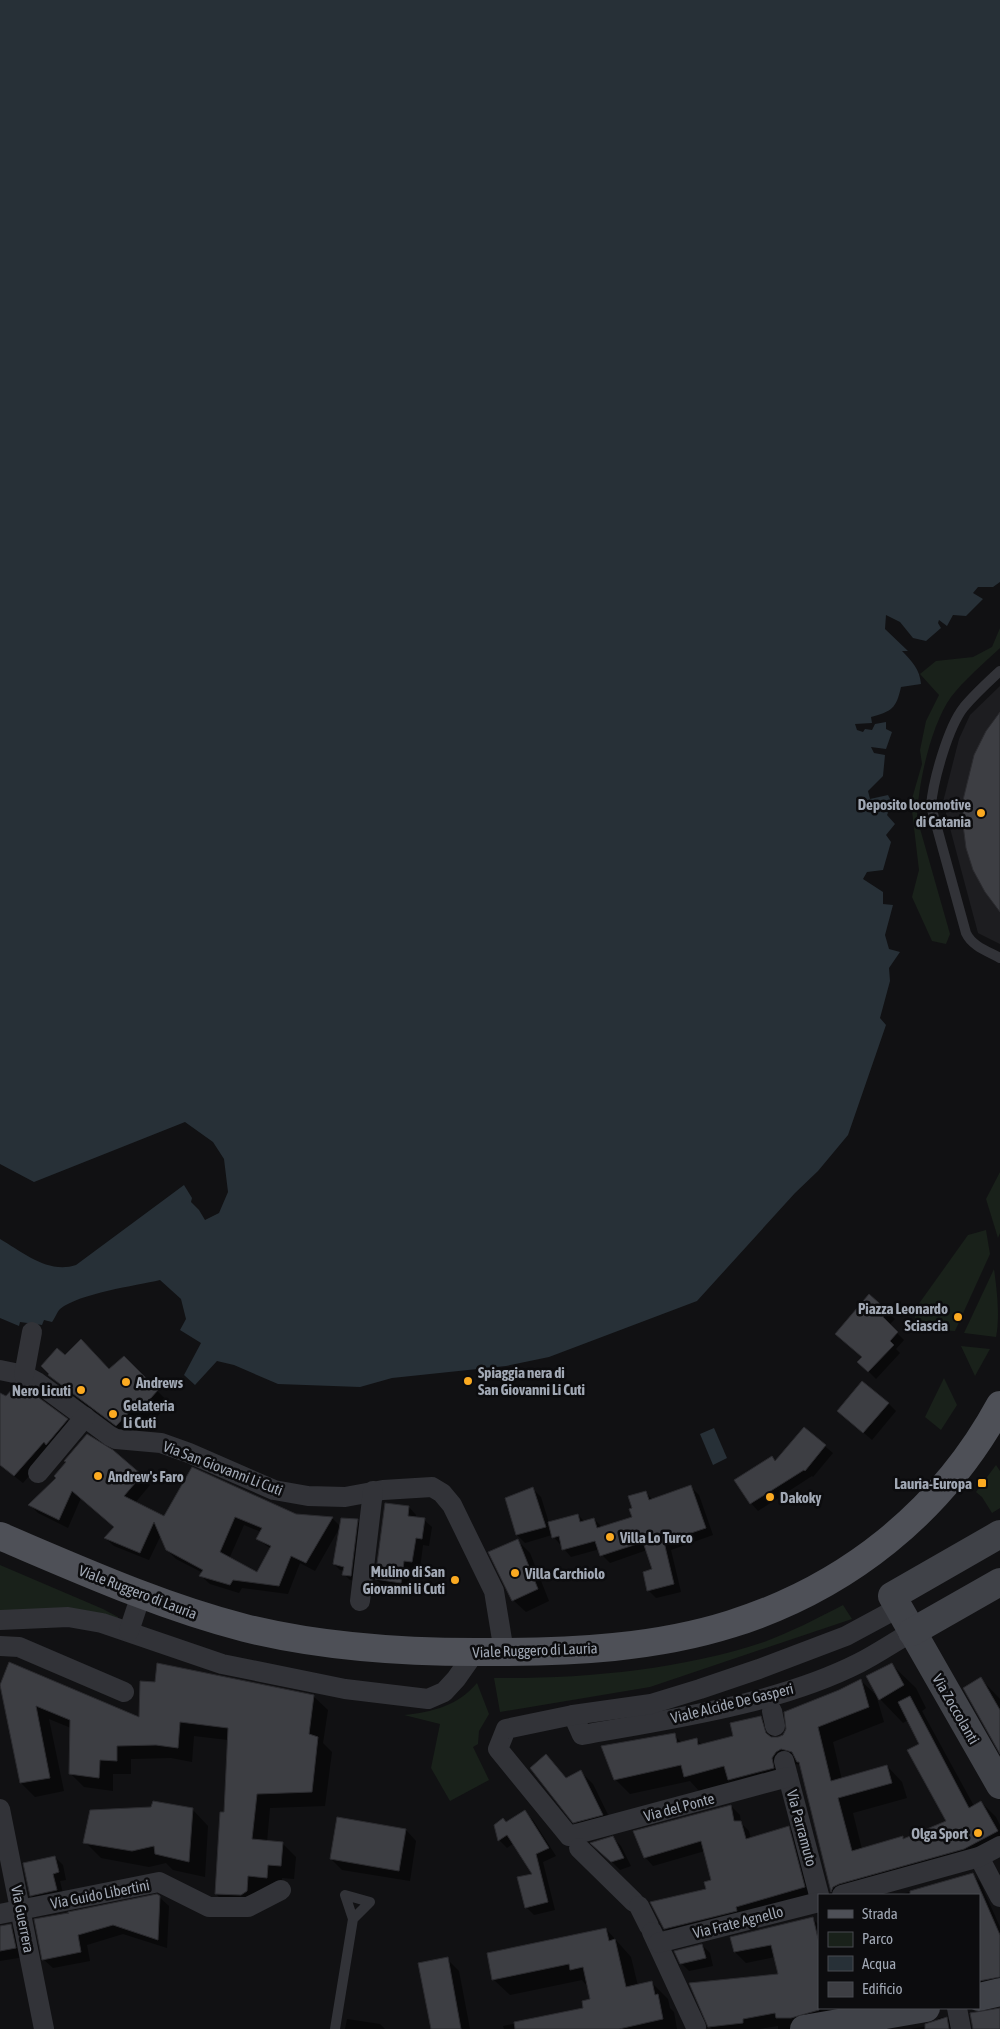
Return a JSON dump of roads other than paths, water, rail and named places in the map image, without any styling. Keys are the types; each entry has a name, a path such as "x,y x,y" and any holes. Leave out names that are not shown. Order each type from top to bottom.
{"main road":[{"name":"Viale Ruggero di Lauria","path":"0,1536 141,1595 191,1612 245,1628 307,1640 374,1649 476,1652 577,1650 621,1646 729,1625 774,1608 808,1592 864,1560 902,1530 941,1491 964,1462 1000,1405"},
{"name":"Viale Alcide De Gasperi","path":"895,1602 1000,1534"},
{"name":"Viale Alcide De Gasperi","path":"912,1632 1000,1582"},
{"name":"Via Zoccolanti","path":"895,1602 1000,1785"},
{"path":"980,1997 1000,1992"},
{"path":"804,2029 919,2009"}],"street":[{"path":"24,1375 32,1332"},
{"name":"Via San Giovanni Li Cuti","path":"0,1370 24,1375 36,1382 116,1439 161,1443 189,1452 274,1490 308,1496 345,1497 373,1491 432,1487 442,1493 452,1505 494,1591 504,1652"},
{"path":"38,1473 85,1417"},
{"path":"360,1601 373,1491"},
{"path":"129,1631 141,1595"},
{"name":"Viale Alcide De Gasperi","path":"574,1842 498,1749 506,1729 573,1715 651,1704 700,1689 760,1669 846,1636 895,1602"},
{"path":"0,1620 68,1617 102,1623 222,1664 345,1689 428,1700 444,1692 476,1652"},
{"name":"Viale Alcide De Gasperi","path":"573,1715 582,1735 654,1722 768,1697 858,1663 912,1632"},
{"path":"0,1646 19,1647 124,1692"},
{"name":"Via del Ponte","path":"574,1842 786,1769"},
{"name":"Via Parramuto","path":"786,1769 819,1894"},
{"name":"Via Guerrera","path":"0,1809 44,2029"},
{"path":"574,1842 637,1904 696,2027"},
{"path":"846,1894 974,1858 1000,1846"},
{"path":"974,1858 1000,1897"},
{"name":"Via Guido Libertini","path":"0,1914 159,1882 209,1906 248,1906 281,1890"},
{"name":"Via Frate Agnello","path":"653,1934 818,1902"},
{"path":"957,2009 961,2029"}],"lane":[{"path":"1000,671 964,708 956,720 951,730 932,793 931,806 966,933 969,939 977,946 1000,958"},
{"path":"334,2029 353,1919"}],"water":[{"path":"0,0 1000,0 1000,582 993,587 978,587 973,593 983,599 966,616 953,615 947,626 939,620 938,623 941,628 926,641 913,638 900,622 886,615 885,629 908,651 902,651 915,666 921,684 901,687 895,705 884,713 871,717 872,723 855,724 857,730 863,732 865,729 872,730 875,724 886,722 886,729 892,732 886,749 871,747 874,753 885,755 883,776 868,791 870,799 888,795 892,803 887,815 895,824 886,835 891,842 883,870 867,872 863,879 883,892 883,904 893,905 885,935 889,949 900,952 889,968 890,981 880,1018 886,1025 848,1135 818,1171 795,1193 697,1301 549,1357 506,1366 392,1378 360,1387 278,1384 234,1365 217,1361 195,1385 184,1375 201,1343 180,1330 186,1319 181,1299 160,1280 94,1294 69,1303 60,1309 52,1322 44,1320 42,1325 20,1322 19,1326 0,1318 0,1239 36,1261 56,1267 76,1265 184,1185 192,1198 191,1202 205,1220 219,1213 228,1192 224,1159 213,1142 185,1122 34,1182 0,1164"},
{"path":"714,1428 727,1458 713,1465 700,1434"}],"place":[{"name":"Deposito locomotive di Catania","path":"981,813"},
{"name":"Piazza Leonardo Sciascia","path":"958,1317"},
{"name":"Spiaggia nera di San Giovanni Li Cuti","path":"468,1381"},
{"name":"Andrews","path":"126,1382"},
{"name":"Nero Licuti","path":"81,1390"},
{"name":"Gelateria Li Cuti","path":"113,1414"},
{"name":"Andrew's Faro","path":"98,1476"},
{"name":"Lauria-Europa","path":"982,1483"},
{"name":"Dakoky","path":"770,1497"},
{"name":"Villa Lo Turco","path":"610,1537"},
{"name":"Villa Carchiolo","path":"515,1573"},
{"name":"Mulino di San Giovanni li Cuti","path":"455,1580"},
{"name":"Olga Sport","path":"978,1833"}]}
